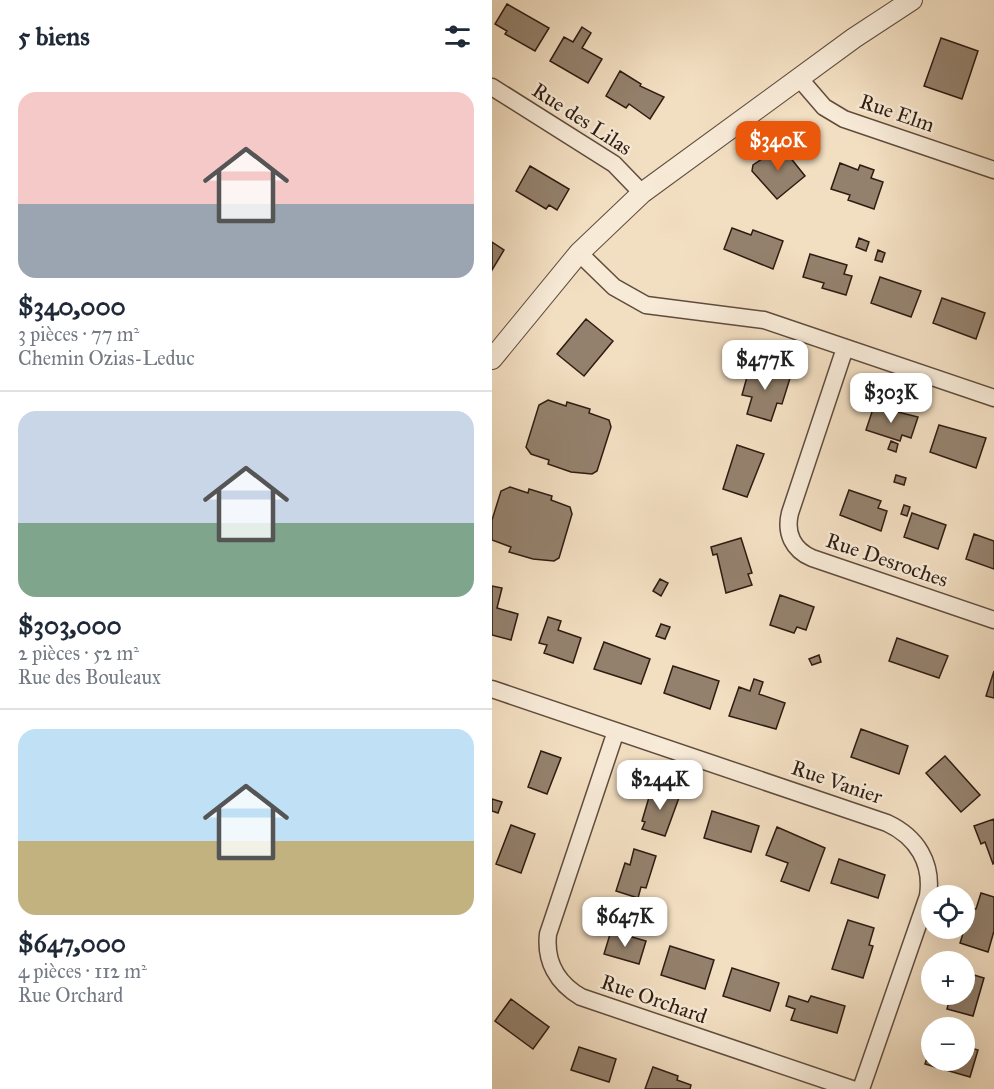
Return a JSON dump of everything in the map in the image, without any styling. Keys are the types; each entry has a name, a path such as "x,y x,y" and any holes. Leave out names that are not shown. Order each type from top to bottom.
{"street":[{"path":"492,358 579,253 642,193 799,78 912,0"},
{"name":"Rue Elm","path":"799,78 824,107 844,119 994,170"},
{"name":"Rue des Lilas","path":"492,87 614,164 642,193"},
{"path":"579,253 614,287 646,305 674,311 751,317 994,398"},
{"name":"Rue Desroches","path":"845,348 789,513 788,531 793,543 801,552 812,558 994,620"},
{"name":"Rue Vanier","path":"492,689 887,823 908,836 919,848 928,871 928,896 861,1089"},
{"name":"Rue Orchard","path":"616,730 550,926 549,957 558,978 581,997 852,1089"}],"building":[{"path":"507,4 549,28 535,51 505,34 507,31 495,24"},
{"path":"582,27 591,33 582,48 602,59 588,83 550,61 564,37 573,42"},
{"path":"941,38 978,51 962,99 924,86"},
{"path":"620,71 641,84 640,86 664,97 650,119 629,104 626,108 606,96"},
{"path":"781,146 805,176 777,199 752,171 753,165"},
{"path":"840,163 858,170 860,165 874,170 871,178 883,182 874,209 848,200 850,195 831,189"},
{"path":"530,166 569,189 557,210 549,205 546,209 516,191"},
{"path":"732,228 751,235 753,230 783,241 773,269 724,249"},
{"path":"859,238 869,242 866,251 856,247"},
{"path":"492,242 504,250 492,270"},
{"path":"878,250 885,253 882,262 875,260"},
{"path":"810,254 847,265 844,274 852,276 846,295 822,288 824,283 803,277"},
{"path":"880,277 921,291 911,317 871,303"},
{"path":"942,298 985,313 976,339 933,323"},
{"path":"586,319 613,341 584,376 557,354"},
{"path":"750,366 762,370 763,366 791,375 782,404 777,403 771,421 747,414 752,397 742,395"},
{"path":"548,400 566,406 567,402 590,409 589,413 609,420 611,427 597,471 592,474 571,472 548,464 549,460 531,454 526,447 539,405"},
{"path":"874,406 918,417 911,438 902,435 900,441 866,430"},
{"path":"939,425 986,438 976,468 930,452"},
{"path":"891,441 898,444 896,452 888,449"},
{"path":"737,445 764,454 747,497 723,489"},
{"path":"896,475 906,478 904,485 894,482"},
{"path":"510,487 528,493 529,489 552,496 551,500 570,507 572,514 559,558 554,561 533,559 509,552 511,547 492,540 492,520 501,491"},
{"path":"849,490 881,501 878,508 887,511 881,531 840,515"},
{"path":"904,505 910,507 907,516 901,514"},
{"path":"912,513 946,525 938,549 904,537"},
{"path":"974,534 994,541 994,569 966,559"},
{"path":"741,538 752,573 748,574 752,585 726,593 717,554 713,555 711,547"},
{"path":"660,579 668,583 661,596 653,591"},
{"path":"492,586 502,588 497,608 518,614 511,640 492,635"},
{"path":"780,595 814,607 806,630 797,627 794,633 770,625"},
{"path":"548,617 561,621 558,630 581,638 573,663 544,653 547,645 539,643"},
{"path":"661,624 670,627 665,639 656,636"},
{"path":"897,638 948,656 939,678 889,661"},
{"path":"604,642 650,659 641,684 594,669"},
{"path":"819,655 821,662 812,665 809,659"},
{"path":"673,666 719,681 710,709 664,693"},
{"path":"994,671 994,698 986,696"},
{"path":"754,679 763,682 759,694 785,703 776,729 729,716 739,687 750,691"},
{"path":"861,729 908,746 899,774 851,757"},
{"path":"541,751 561,758 547,794 528,787"},
{"path":"945,756 980,795 961,812 926,773"},
{"path":"652,787 680,795 665,836 642,829 645,822 642,821"},
{"path":"492,799 502,802 498,813 492,811"},
{"path":"712,811 759,826 751,852 704,838"},
{"path":"994,819 993,864 985,842 981,844 974,826"},
{"path":"511,825 535,834 521,873 496,864"},
{"path":"777,827 825,848 809,891 781,881 788,863 766,855"},
{"path":"634,849 656,856 646,888 641,887 638,898 616,891 625,863 630,865"},
{"path":"839,859 885,875 878,898 831,883"},
{"path":"981,893 994,897 994,931 988,952 960,943 961,939 975,939 976,909"},
{"path":"848,920 874,928 869,945 873,946 863,978 832,969"},
{"path":"611,931 646,941 639,964 604,954"},
{"path":"670,946 714,960 705,989 661,975"},
{"path":"732,968 779,983 770,1011 723,996"},
{"path":"975,975 984,978 973,1016 947,1009 948,1005 975,1005"},
{"path":"789,996 808,1002 811,996 845,1006 837,1033 791,1020 795,1009 786,1006"},
{"path":"511,999 549,1027 533,1049 495,1021"},
{"path":"579,1047 616,1059 609,1082 571,1070"},
{"path":"653,1067 678,1076 677,1080 691,1085 690,1089 645,1089"},
{"path":"949,1071 972,1071 970,1077"}]}
